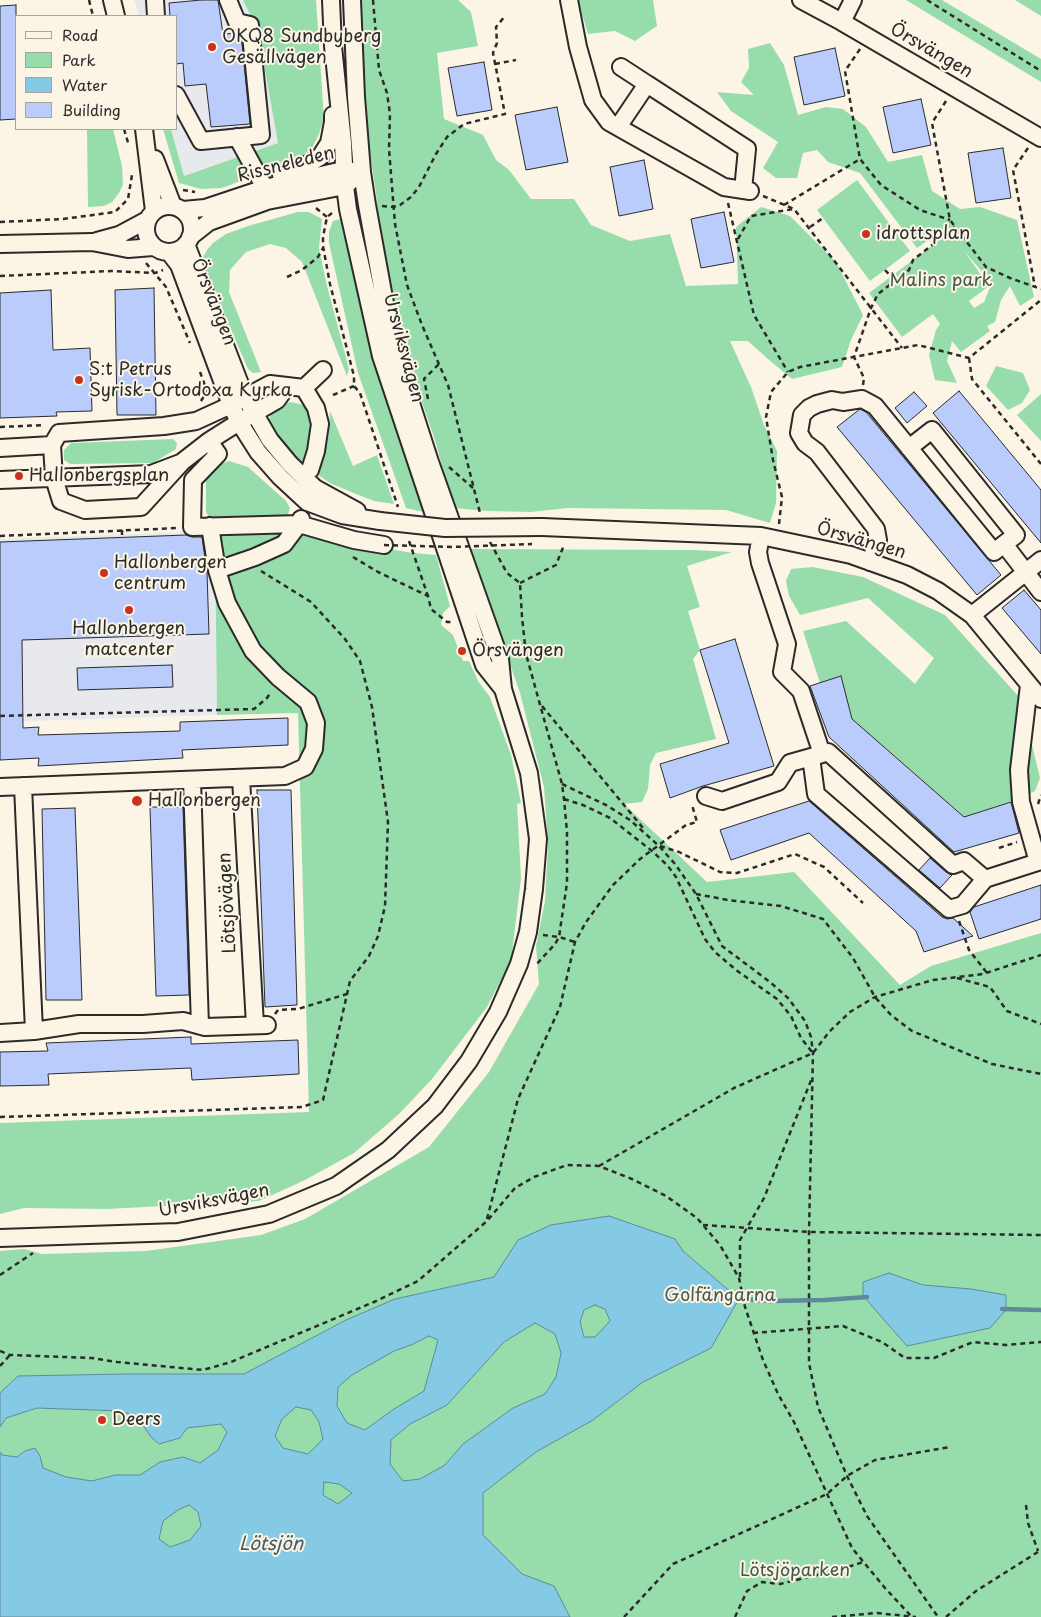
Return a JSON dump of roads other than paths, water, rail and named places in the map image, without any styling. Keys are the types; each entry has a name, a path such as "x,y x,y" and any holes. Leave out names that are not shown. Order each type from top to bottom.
{"street":[{"path":"112,0 116,15"},
{"path":"155,0 156,15"},
{"path":"178,99 201,140 262,134 250,25 237,22 228,0"},
{"name":"Ursviksvägen","path":"331,0 333,46 348,209 382,356 484,665 503,689"},
{"name":"Ursviksvägen","path":"0,1238 178,1232 269,1214 336,1186 388,1150 435,1106 469,1061 498,1012 518,964 528,932 538,839 529,773 503,689 500,659 430,462 393,347 362,172 356,97 352,0"},
{"path":"569,0 578,47 593,100 608,122 724,187 746,190 747,149 622,67"},
{"name":"Örsvängen","path":"801,0 1039,137"},
{"path":"842,22 853,0"},
{"path":"237,137 265,188 278,176 301,168 320,157 329,143 333,122 329,67 333,46"},
{"path":"618,127 647,84"},
{"path":"0,244 123,242 169,252 181,248 188,240 191,224 178,208 145,131"},
{"path":"145,131 151,215 146,232 153,247"},
{"name":"Rissneleden","path":"188,240 209,222 267,201 362,172"},
{"name":"Rissneleden","path":"178,208 206,208 265,188 344,178"},
{"path":"123,242 163,206 178,208"},
{"name":"Örsvängen","path":"188,240 246,398 270,440 290,464 311,495"},
{"name":"Örsvängen","path":"169,252 179,265 231,406 258,452 280,477 342,515 444,528 542,528 761,536 851,555 907,575 938,591 972,615 1041,699"},
{"path":"286,386 277,400 209,441 182,462 141,507 85,510 61,501 54,478 52,445 59,433 164,426 196,421 231,406 270,384 304,388 323,370"},
{"path":"304,388 316,408 320,424 316,451 310,470"},
{"path":"870,562 878,540 876,529 817,452 805,443 799,434 802,415 809,408 817,404 832,400 843,402 862,399 874,406 994,552 1016,535 932,430 909,448"},
{"path":"209,441 218,454 192,480 192,527 299,524 344,537 384,545"},
{"path":"0,448 52,445"},
{"path":"0,480 151,474 182,462"},
{"path":"217,570 245,561 284,544 299,524 311,495"},
{"path":"0,787 285,776 306,767 314,749 316,723 308,702 278,677 253,651 227,604 217,570 210,526"},
{"path":"761,536 758,552 760,563 787,644 782,672 801,691 817,755 816,794 948,909 963,905 985,879 1038,862 1021,802 1019,770 1029,685"},
{"path":"1004,544 1041,592"},
{"path":"972,615 1041,560"},
{"path":"698,799 722,800 778,782 790,764 828,752 953,865 964,861 985,879"},
{"name":"Lötsjövägen","path":"0,1034 80,1024 143,1024 183,1021 205,1027 260,1025 241,778"},
{"name":"Lötsjövägen","path":"192,780 200,1026"},
{"path":"23,786 34,1031"}],"water":[{"name":"Lötsjön","path":"609,1216 675,1239 683,1251 739,1299 711,1348 643,1382 593,1420 536,1452 483,1493 483,1535 522,1574 554,1586 570,1617 0,1617 0,1452 2,1455 17,1457 25,1451 35,1448 40,1456 43,1468 66,1477 92,1481 115,1475 140,1475 160,1462 183,1457 200,1463 218,1450 227,1432 221,1424 187,1428 180,1438 159,1444 151,1437 138,1418 122,1411 37,1408 6,1418 0,1427 0,1393 18,1376 244,1374 346,1320 395,1299 494,1277 518,1240 551,1225","holes":["595,1305 605,1309 610,1321 595,1337 584,1337 580,1322 584,1310","535,1323 555,1334 561,1353 556,1377 545,1394 513,1408 463,1444 445,1465 420,1479 403,1481 390,1464 391,1440 410,1424 447,1405 504,1342","429,1336 438,1340 424,1391 394,1409 365,1430 347,1423 337,1406 338,1387 352,1375 394,1351","296,1407 311,1410 319,1422 323,1439 308,1454 283,1448 275,1436 282,1419","324,1482 339,1484 352,1493 338,1504 323,1495","189,1505 198,1512 201,1526 190,1540 170,1547 159,1539 163,1521 178,1510"]},
{"path":"889,1273 923,1285 971,1289 1006,1295 1006,1310 990,1328 907,1346 863,1296 863,1282"}],"waterway":[{"path":"739,1299 770,1301 867,1297"},
{"path":"1002,1309 1041,1310"}],"place":[{"name":"OKQ8 Sundbyberg Gesällvägen","path":"212,47"},
{"name":"idrottsplan","path":"866,234"},
{"name":"S:t Petrus Syrisk-Ortodoxa Kyrka","path":"79,380"},
{"name":"Hallonbergsplan","path":"19,476"},
{"name":"Hallonbergen centrum","path":"104,573"},
{"name":"Hallonbergen matcenter","path":"129,610"},
{"name":"Örsvängen","path":"462,651"},
{"name":"Hallonbergen","path":"137,801"},
{"name":"Deers","path":"102,1420"}],"park label":[{"name":"Malins park","path":"941,281"},
{"name":"Golfängarna","path":"720,1296"},
{"name":"Lötsjöparken","path":"795,1571"}]}
